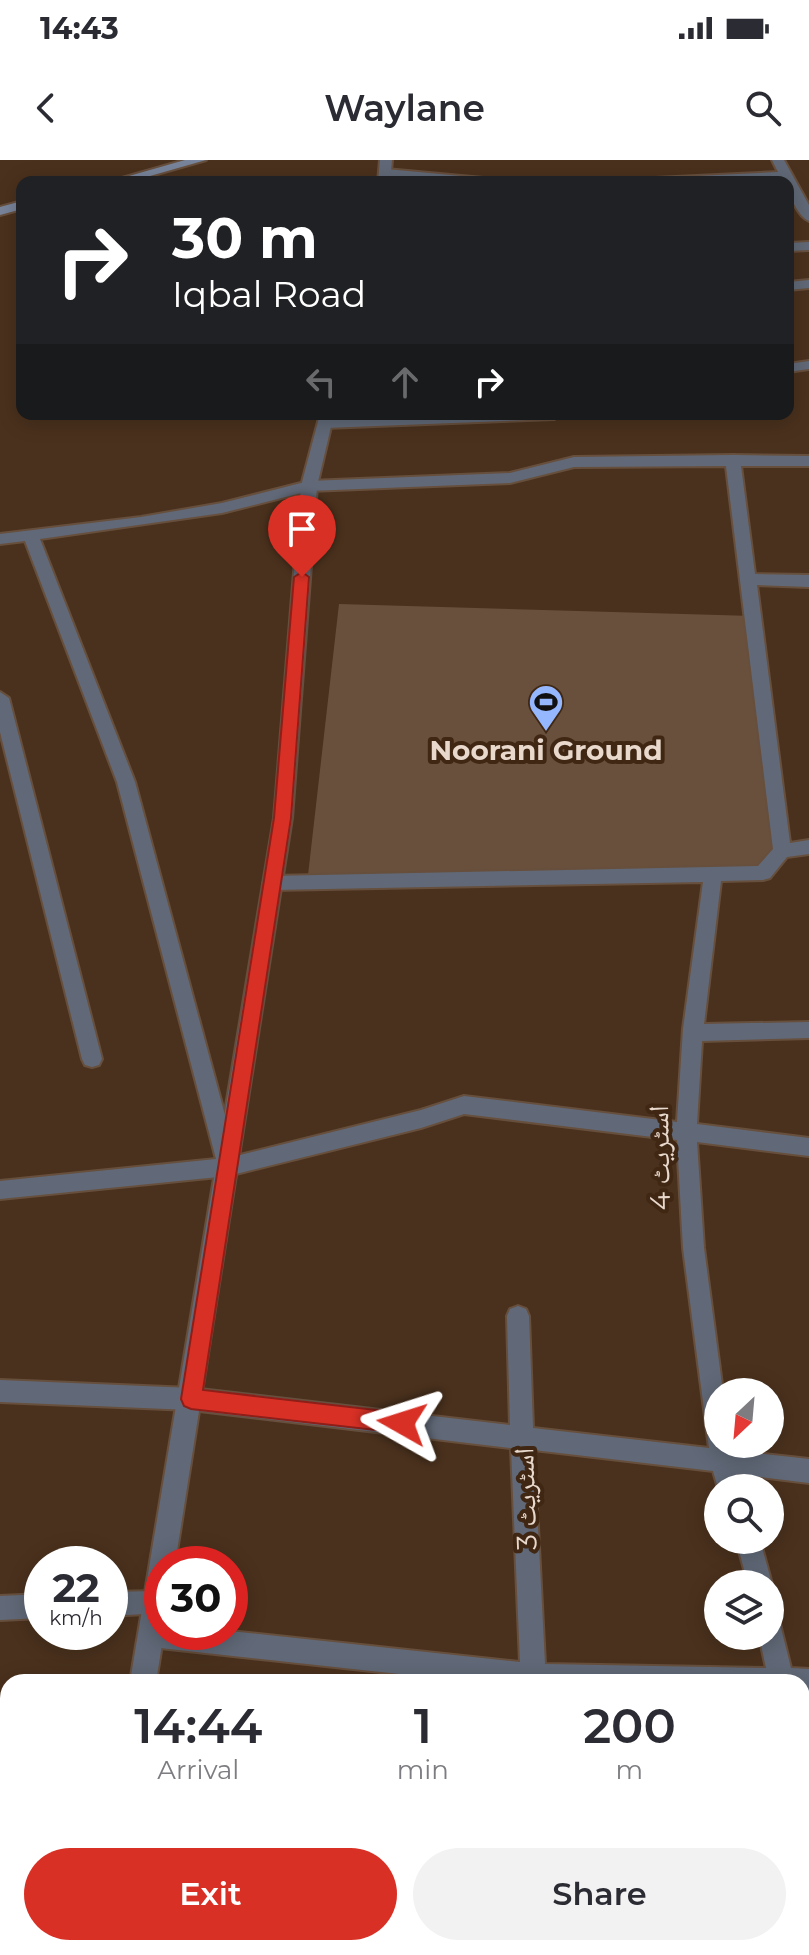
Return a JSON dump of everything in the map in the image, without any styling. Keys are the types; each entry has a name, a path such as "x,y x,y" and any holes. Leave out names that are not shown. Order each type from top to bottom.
{"main road":[{"path":"137,176 200,160"}],"street":[{"path":"778,160 786,176"},
{"path":"385,172 424,176"},
{"path":"794,191 806,213"},
{"path":"166,1546 283,818 309,486 326,420"},
{"path":"733,460 782,851"},
{"path":"0,539 168,518 309,486 510,478 574,462 809,461"},
{"path":"31,536 126,782 228,1167"},
{"path":"749,579 809,581"},
{"path":"0,698 92,1059"},
{"path":"272,883 763,873 782,851 809,847"},
{"name":"اسٹریٹ 4","path":"711,1378 688,1185 687,1131 693,1033 713,874"},
{"path":"693,1033 809,1030"},
{"path":"0,1190 228,1167 421,1119 464,1105 809,1147"},
{"name":"اسٹریٹ 3","path":"518,1316 534,1674"},
{"path":"0,1391 191,1399 523,1437 704,1447"},
{"path":"758,1458 809,1471"},
{"path":"0,1608 24,1607"},
{"path":"248,1646 490,1674"},
{"path":"144,1674 148,1650"},
{"path":"775,1650 780,1674"}],"shaded area":[{"name":"Noorani Ground","path":"339,604 753,616 782,851 763,873 307,884"}],"place":[{"name":"Noorani Ground","path":"546,733"}],"route":[{"path":"302,577 283,818 191,1399 402,1423"}]}
